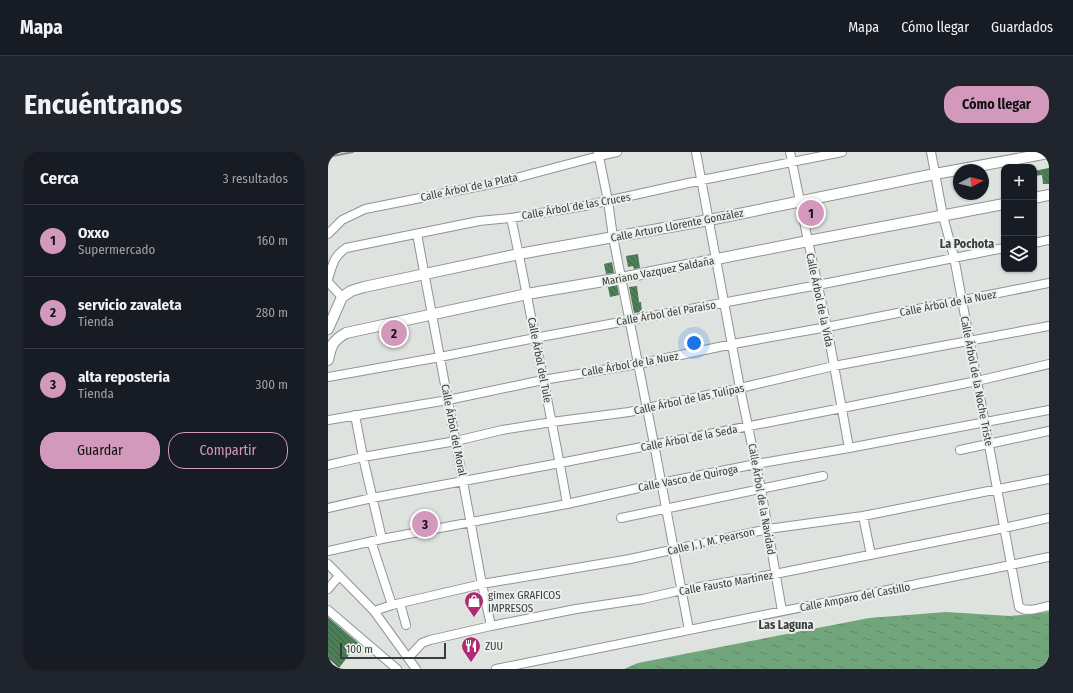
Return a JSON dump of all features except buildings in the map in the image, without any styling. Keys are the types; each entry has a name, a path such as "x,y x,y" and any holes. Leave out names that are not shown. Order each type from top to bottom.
{"street":[{"name":"Calle Árbol de la Plata","path":"328,234 342,220 365,209 501,182 599,154 617,152"},
{"name":"Calle Árbol de la Navidad","path":"696,152 740,388 761,489 782,611"},
{"name":"Calle Árbol de la Vida","path":"790,152 827,327 850,448"},
{"name":"Calle Árbol de las Cruces","path":"328,279 334,259 346,248 479,221 511,218 584,206 702,180 842,152"},
{"name":"Calle Árbol de la Noche Triste","path":"931,152 943,216 954,257 1019,607 1022,610 1028,610 1049,606"},
{"name":"Calle Arturo Llorente González","path":"342,297 351,291 364,287 519,254 708,220 1044,153"},
{"path":"599,154 613,237 689,630"},
{"path":"1037,197 1049,195"},
{"name":"Mariano Vazquez Saldaña","path":"328,360 332,345 337,338 346,333 526,294 621,278 1001,205"},
{"name":"Calle Árbol del Tule","path":"511,218 567,504"},
{"name":"Calle Árbol del Moral","path":"417,234 482,584 492,626"},
{"path":"1037,242 1049,240"},
{"name":"Calle Árbol del Paraíso","path":"328,377 818,286 1001,249"},
{"path":"328,282 342,297 328,328"},
{"name":"Calle Árbol de la Nuez","path":"328,420 448,400 543,380 638,364 733,344 1049,283"},
{"name":"Calle Árbol de las Tulipas","path":"328,465 363,457 456,441 502,430 647,408 834,366 1049,326"},
{"name":"Calle Árbol de la Seda","path":"328,508 372,498 842,408 977,381 1049,364"},
{"name":"Calle Vasco de Quiroga","path":"328,551 382,539 567,504 756,464 850,448 1049,410"},
{"path":"355,416 382,539"},
{"path":"960,450 1049,431"},
{"path":"621,518 823,476"},
{"name":"Calle J. J. M. Pearson","path":"374,611 396,604 482,584 630,559 768,529 863,516 1049,479"},
{"path":"863,516 871,555"},
{"name":"Calle Fausto Martínez","path":"408,658 422,643 492,626 576,609 642,599 682,590 775,574 1049,518"},
{"path":"372,541 396,604 406,625"},
{"name":"Calle Amparo del Castillo","path":"496,669 1011,565 1049,556"},
{"path":"328,564 374,611 415,669"},
{"path":"328,589 339,576"},
{"path":"328,610 397,669"}],"water":[{"path":"946,612 1010,616 1049,612 1049,669 624,669 638,663 869,618"}],"railway":[{"path":"328,157 353,152"}],"place":[{"name":"Oxxo","path":"811,213"},
{"name":"servicio zavaleta","path":"394,333"},
{"name":"alta reposteria","path":"425,524"},
{"name":"gimex GRAFICOS IMPRESOS","path":"474,618"},
{"name":"ZUU","path":"471,663"}],"district":[{"name":"La Pochota","path":"967,244"},
{"name":"Las Laguna","path":"786,625"}]}
